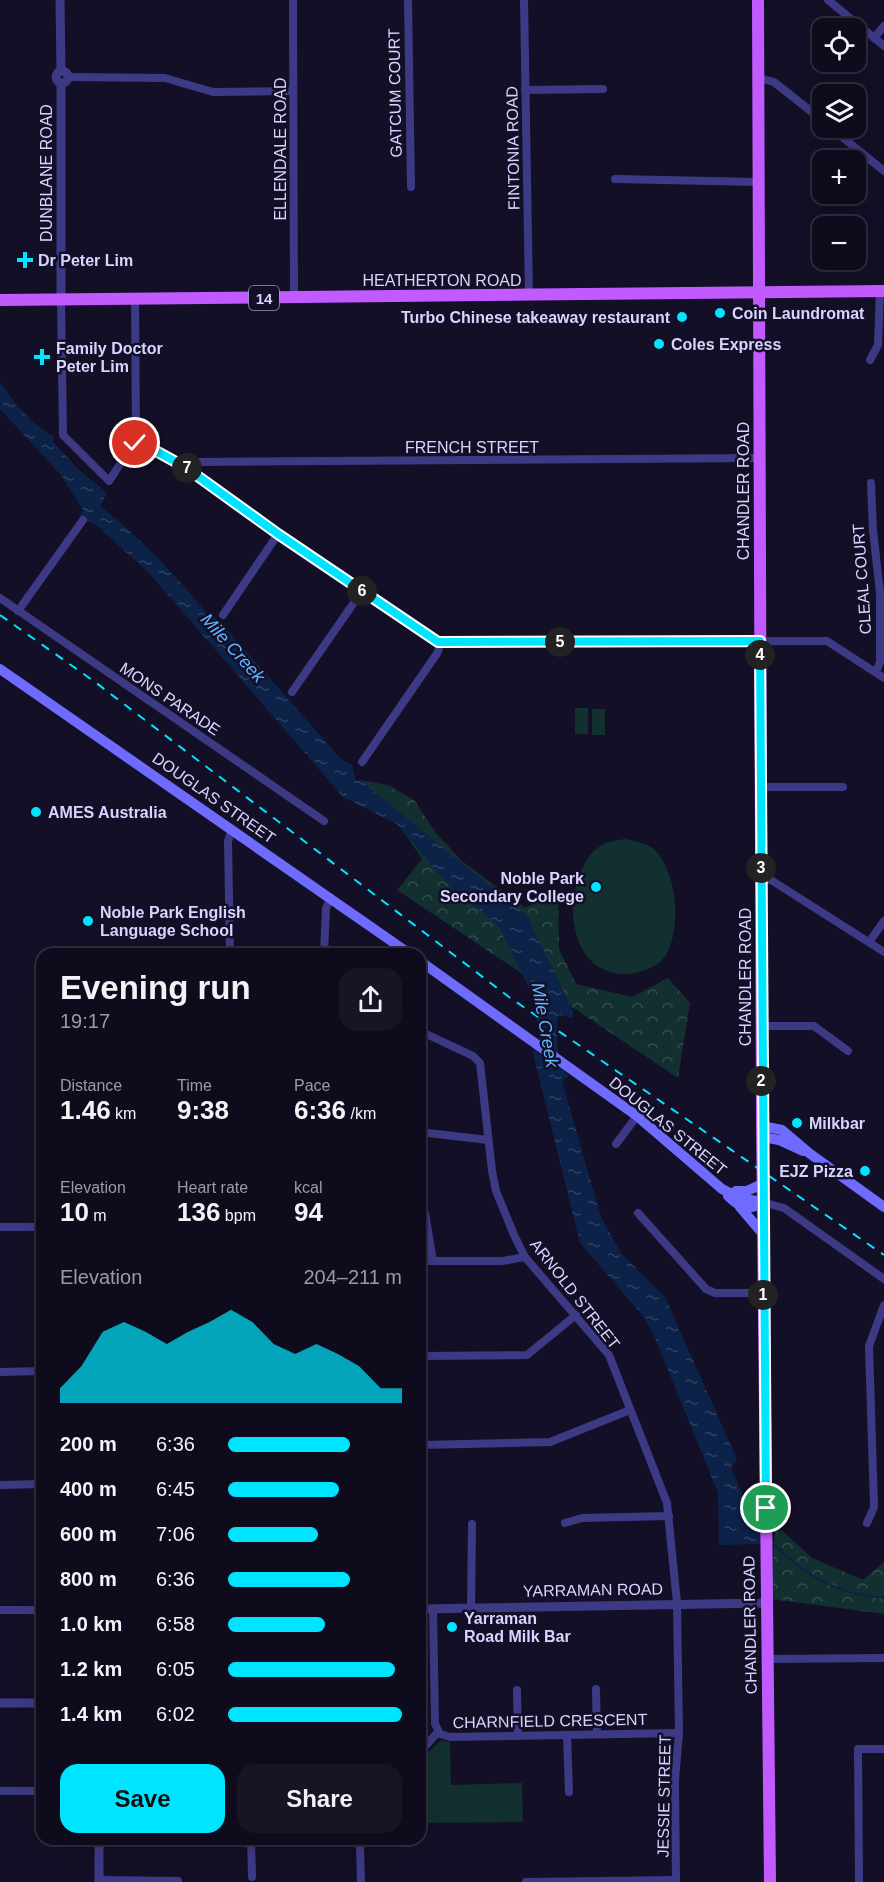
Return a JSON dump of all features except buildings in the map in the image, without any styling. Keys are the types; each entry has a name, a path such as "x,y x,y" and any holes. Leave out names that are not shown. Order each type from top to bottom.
{"main road":[{"name":"CHANDLER ROAD","path":"758,0 762,1202 770,1882"},
{"name":"HEATHERTON ROAD","path":"0,300 882,291"},
{"name":"DOUGLAS STREET","path":"0,669 402,948"},
{"name":"DOUGLAS STREET","path":"426,965 533,1044 637,1116 720,1187 751,1217 763,1234"},
{"path":"762,1131 809,1153 884,1207"},
{"path":"720,1187 744,1192 762,1184"},
{"name":"DOUGLAS STREET","path":"720,1187 739,1198 762,1202"},
{"path":"735,1203 748,1208 762,1202"}],"street":[{"name":"DUNBLANE ROAD","path":"60,0 63,77 61,299"},
{"name":"ELLENDALE ROAD","path":"293,0 294,298"},
{"name":"GATCUM COURT","path":"408,0 411,187"},
{"name":"FINTONIA ROAD","path":"524,0 529,296"},
{"path":"828,0 884,46"},
{"path":"874,38 884,26"},
{"path":"63,77 165,78 213,92 293,91"},
{"path":"759,78 774,82 812,112"},
{"path":"525,90 603,88"},
{"path":"843,138 884,171"},
{"path":"615,179 758,182"},
{"path":"870,360 878,345 882,291"},
{"path":"104,489 136,438 135,298"},
{"path":"61,299 63,435 109,481"},
{"path":"136,438 149,441 153,447 185,467 278,534 440,643 828,641 884,678"},
{"name":"FRENCH STREET","path":"185,467 195,462 759,458"},
{"name":"CLEAL COURT","path":"871,483 873,530 880,592 880,662 876,672"},
{"path":"18,611 82,520"},
{"path":"223,615 278,534"},
{"path":"292,692 362,591"},
{"name":"MONS PARADE","path":"0,598 324,821"},
{"path":"362,762 438,652 440,643"},
{"path":"760,787 843,787"},
{"path":"230,948 228,841 232,829"},
{"path":"761,880 771,880 884,952"},
{"path":"324,948 326,908 331,897"},
{"path":"869,942 884,921"},
{"path":"761,1026 814,1026 848,1050"},
{"name":"ARNOLD STREET","path":"426,1034 473,1056 480,1063 496,1191 525,1257 609,1355 662,1487 669,1516 678,1604"},
{"path":"616,1144 637,1116"},
{"path":"426,1133 488,1140"},
{"path":"762,1202 784,1208 884,1279"},
{"path":"638,1213 706,1289 715,1293 763,1293"},
{"path":"426,1218 434,1261"},
{"path":"0,1227 36,1227"},
{"path":"426,1261 502,1262 525,1257"},
{"path":"867,1523 874,1507 869,1346 884,1305"},
{"path":"426,1356 527,1355 576,1315"},
{"path":"0,1372 36,1371"},
{"path":"426,1445 550,1442 630,1410"},
{"path":"0,1485 36,1484"},
{"path":"565,1523 582,1518 669,1516"},
{"path":"471,1608 472,1524"},
{"name":"YARRAMAN ROAD","path":"426,1609 766,1603"},
{"name":"JESSIE STREET","path":"676,1881 675,1780 679,1733 678,1604"},
{"name":"CHARNFIELD CRESCENT","path":"433,1609 435,1724 438,1732 450,1737 679,1733"},
{"path":"0,1610 36,1610"},
{"path":"767,1659 884,1658"},
{"path":"596,1689 597,1734"},
{"path":"517,1690 518,1736"},
{"path":"0,1703 36,1703"},
{"path":"426,1745 438,1732"},
{"path":"567,1735 569,1792"},
{"path":"859,1882 858,1749 884,1749"},
{"path":"0,1791 36,1791"},
{"path":"99,1845 99,1881 178,1881"},
{"path":"251,1845 252,1877"},
{"path":"359,1845 361,1882"},
{"path":"525,1882 676,1881"}],"green space":[{"path":"575,708 588,708 588,734 575,734"},
{"path":"592,709 605,709 605,735 592,735"},
{"path":"360,780 388,785 414,800 436,833 462,861 525,908 558,891 559,949 576,984 632,997 668,978 690,1003 678,1078 397,890 422,859 398,824 357,782"},
{"path":"625,839 648,846 655,850 662,860 672,886 675,916 671,943 663,959 648,969 622,974 601,968 586,955 576,934 573,903 581,870 592,853 602,845"},
{"path":"775,1524 812,1558 863,1580 884,1562 884,1614 771,1599"},
{"path":"441,1740 450,1742 451,1785 522,1783 523,1822 426,1823 426,1754"}],"water":[{"path":"0,382 31,419 54,437 53,442 79,470 107,493 100,506 158,558 210,617 213,614 341,759 352,765 356,781 360,780 527,916 573,1011 573,1018 558,1015 559,1056 569,1076 562,1081 601,1217 621,1253 665,1297 737,1459 731,1467 742,1494 760,1517 760,1544 719,1545 718,1493 653,1333 642,1315 580,1243 532,1049 541,1055 534,998 498,925 452,889 397,824 343,797 149,573 96,525 79,517 83,510 61,475 0,409"}],"waterway":[{"name":"Mile Creek","path":"772,1542 795,1564 822,1581 852,1593 884,1598"}],"railway":[{"path":"0,615 95,682 509,997 884,1255"}],"place":[{"name":"Dr Peter Lim","path":"25,260"},
{"name":"Coin Laundromat","path":"720,313"},
{"name":"Turbo Chinese takeaway restaurant","path":"682,317"},
{"name":"Coles Express","path":"659,344"},
{"name":"Family Doctor Peter Lim","path":"42,357"},
{"name":"AMES Australia","path":"36,812"},
{"name":"Noble Park Secondary College","path":"596,887"},
{"name":"Noble Park English Language School","path":"88,921"},
{"name":"Milkbar","path":"797,1123"},
{"name":"EJZ Pizza","path":"865,1171"},
{"name":"Yarraman Road Milk Bar","path":"452,1627"}],"route":[{"path":"135,443 136,440 153,447 185,467 278,534 438,642 760,641 762,1202 766,1508"}]}
